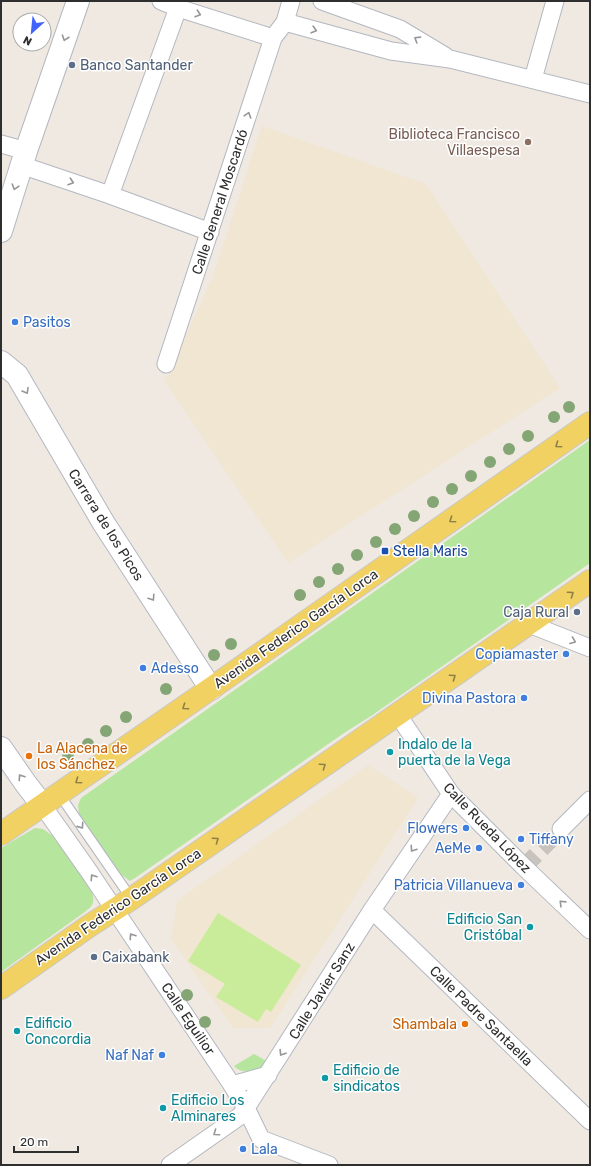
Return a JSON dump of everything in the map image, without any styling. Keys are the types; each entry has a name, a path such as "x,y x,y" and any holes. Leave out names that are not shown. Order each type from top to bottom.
{"main road":[{"name":"Avenida Federico García Lorca","path":"1,834 211,689 590,423"},
{"name":"Avenida Federico García Lorca","path":"1,988 590,581"}],"street":[{"path":"1,232 23,158 78,1"},
{"path":"161,1 178,8 273,38"},
{"path":"291,1 285,22 391,51 450,59 590,94"},
{"path":"322,1 400,29 450,59"},
{"path":"533,79 555,1"},
{"path":"110,195 178,8"},
{"name":"Calle General Moscardó","path":"166,364 273,38 285,22"},
{"path":"1,144 23,158 110,195 210,232"},
{"name":"Carrera de los Picos","path":"1,362 17,375 103,522 211,689"},
{"path":"529,624 590,648"},
{"name":"Calle Rueda López","path":"398,715 451,794 590,930"},
{"path":"1,748 26,784 51,800"},
{"name":"Calle Javier Sanz","path":"170,1165 240,1116 268,1075 372,910 451,794"},
{"name":"Calle Eguilior","path":"51,800 123,904 246,1108 261,1139 330,1165"},
{"path":"561,829 590,800"},
{"name":"Calle Padre Santaella","path":"372,910 590,1121"},
{"path":"232,1085 268,1075"}],"shaded area":[{"path":"262,126 426,184 560,388 288,563 165,382 212,279"},
{"path":"368,765 418,798 270,1028 233,1028 171,939 177,901"}],"green space":[{"path":"590,440 590,563 135,878 130,881 119,873 79,815 78,805 81,798"},
{"path":"35,828 43,829 54,837 90,888 93,895 93,904 89,909 1,972 1,848"},
{"path":"218,913 301,965 271,1012 266,1009 258,1022 216,997 225,984 188,961"},
{"path":"254,1054 270,1063 262,1069 252,1072 243,1071 234,1066"}],"tunnel":[{"path":"524,867 561,829"}],"place":[{"name":"Banco Santander","path":"72,65"},
{"name":"Biblioteca Francisco Villaespesa","path":"528,142"},
{"name":"Pasitos","path":"15,322"},
{"name":"Stella Maris","path":"385,551"},
{"name":"Caja Rural","path":"577,612"},
{"name":"Copiamaster","path":"566,654"},
{"name":"Adesso","path":"143,668"},
{"name":"Divina Pastora","path":"524,698"},
{"name":"Indalo de la puerta de la Vega","path":"390,752"},
{"name":"La Alacena de los Sánchez","path":"29,756"},
{"name":"Flowers","path":"466,828"},
{"name":"Tiffany","path":"521,839"},
{"name":"AeMe","path":"479,848"},
{"name":"Patricia Villanueva","path":"521,885"},
{"name":"Edificio San Cristóbal","path":"530,927"},
{"name":"Caixabank","path":"94,957"},
{"name":"Shambala","path":"465,1024"},
{"name":"Edificio Concordia","path":"17,1031"},
{"name":"Naf Naf","path":"162,1055"},
{"name":"Edificio de sindicatos","path":"325,1078"},
{"name":"Edificio Los Alminares","path":"163,1108"},
{"name":"Lala","path":"243,1149"}]}
